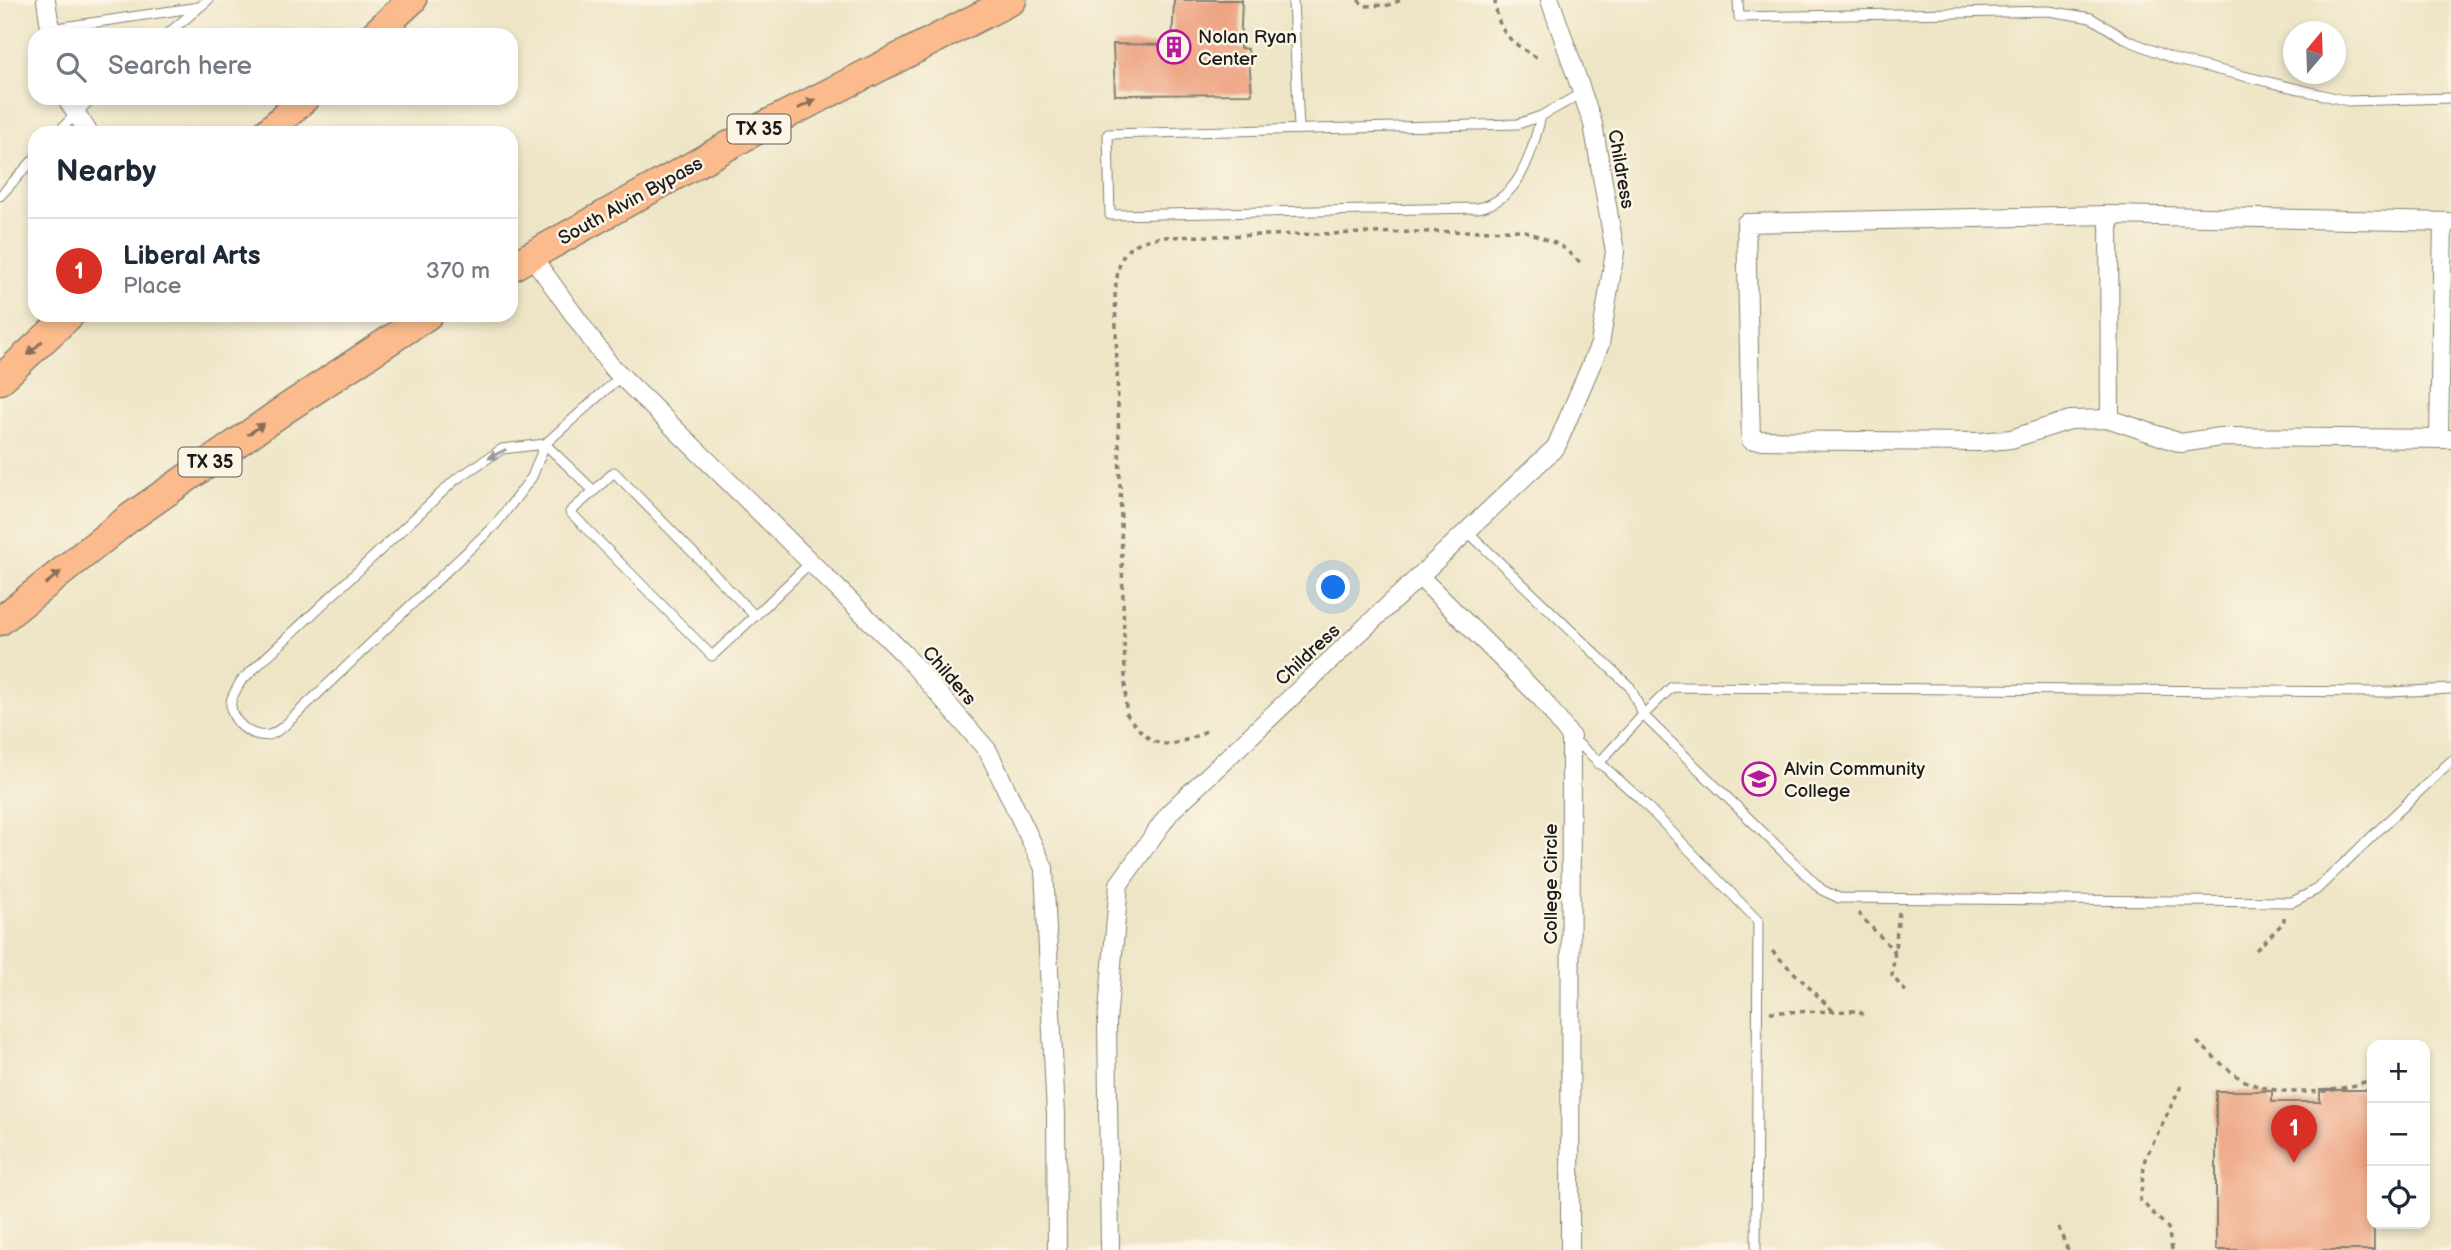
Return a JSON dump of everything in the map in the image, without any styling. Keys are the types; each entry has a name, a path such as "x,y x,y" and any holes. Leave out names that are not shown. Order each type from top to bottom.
{"main road":[{"path":"382,28 412,0"},
{"name":"South Alvin Bypass","path":"521,261 762,127 1012,0"},
{"path":"275,126 297,105"},
{"path":"0,380 62,322"},
{"name":"TX 35","path":"0,621 128,519 287,408 418,322"}],"street":[{"path":"46,0 50,28"},
{"name":"Childress","path":"1110,1250 1107,1022 1119,884 1171,811 1556,447 1600,344 1615,252 1593,124 1550,0"},
{"path":"70,106 84,126"},
{"path":"2109,215 2110,419"},
{"path":"2109,215 2447,222 2445,439 2220,437 2181,443 2110,419 2070,420 2011,439 1981,442 1751,440 1746,223 2109,215"},
{"name":"Childers","path":"521,261 610,365 904,654 988,751 1044,868 1056,1115 1057,1250"},
{"path":"1420,577 1542,699 1571,737"},
{"name":"College Circle","path":"1570,1250 1571,737"}],"lane":[{"path":"174,28 208,0"},
{"path":"1293,0 1299,130"},
{"path":"1738,0 1739,17 2049,11 2091,18 2127,40 2177,60 2348,101 2451,98"},
{"path":"75,28 199,7"},
{"path":"1541,116 1534,146 1510,192 1497,204 1478,208 1111,215 1108,134 1518,124 1541,116 1582,93"},
{"path":"60,126 70,106"},
{"path":"0,196 28,166"},
{"path":"545,444 502,449 455,480 242,681 231,701 233,715 242,726 255,735 270,735 284,726 496,524 532,477 545,444 621,376"},
{"path":"545,444 594,491"},
{"path":"755,616 614,472 570,512 712,656 755,616 811,562"},
{"path":"1468,531 1630,687 1643,715 1822,890 1839,898 2292,902 2316,890 2451,761"},
{"path":"1598,764 1672,687 2389,692 2451,689"},
{"path":"1571,737 1639,798 1758,921 1756,1250"}],"path":[{"path":"1358,0 1365,6 1389,5 1401,0"},
{"path":"1495,0 1496,21 1516,45 1541,60"},
{"path":"1206,731 1178,744 1156,743 1142,735 1126,713 1115,291 1119,259 1128,248 1143,240 1161,237 1523,230 1560,245 1581,263"},
{"path":"1858,912 1895,952"},
{"path":"1899,912 1892,976 1909,995"},
{"path":"2256,950 2284,922 2284,915"},
{"path":"1768,947 1835,1013"},
{"path":"1768,1012 1859,1011 1867,1018"},
{"path":"2197,1042 2247,1082 2283,1092 2367,1081"},
{"path":"2172,1250 2168,1228 2140,1200 2145,1159 2180,1086"},
{"path":"2058,1227 2068,1250"}],"building":[{"name":"Nolan Ryan Center","path":"1174,0 1242,0 1240,48 1248,49 1252,94 1115,95 1113,44 1172,45"},
{"path":"2320,1090 2367,1090 2367,1229 2374,1229 2374,1250 2216,1250 2216,1091 2272,1091 2272,1102 2320,1102"}],"place":[{"name":"Nolan Ryan Center","path":"1174,47"},
{"name":"Alvin Community College","path":"1759,779"},
{"name":"Liberal Arts","path":"2294,1163"}]}
